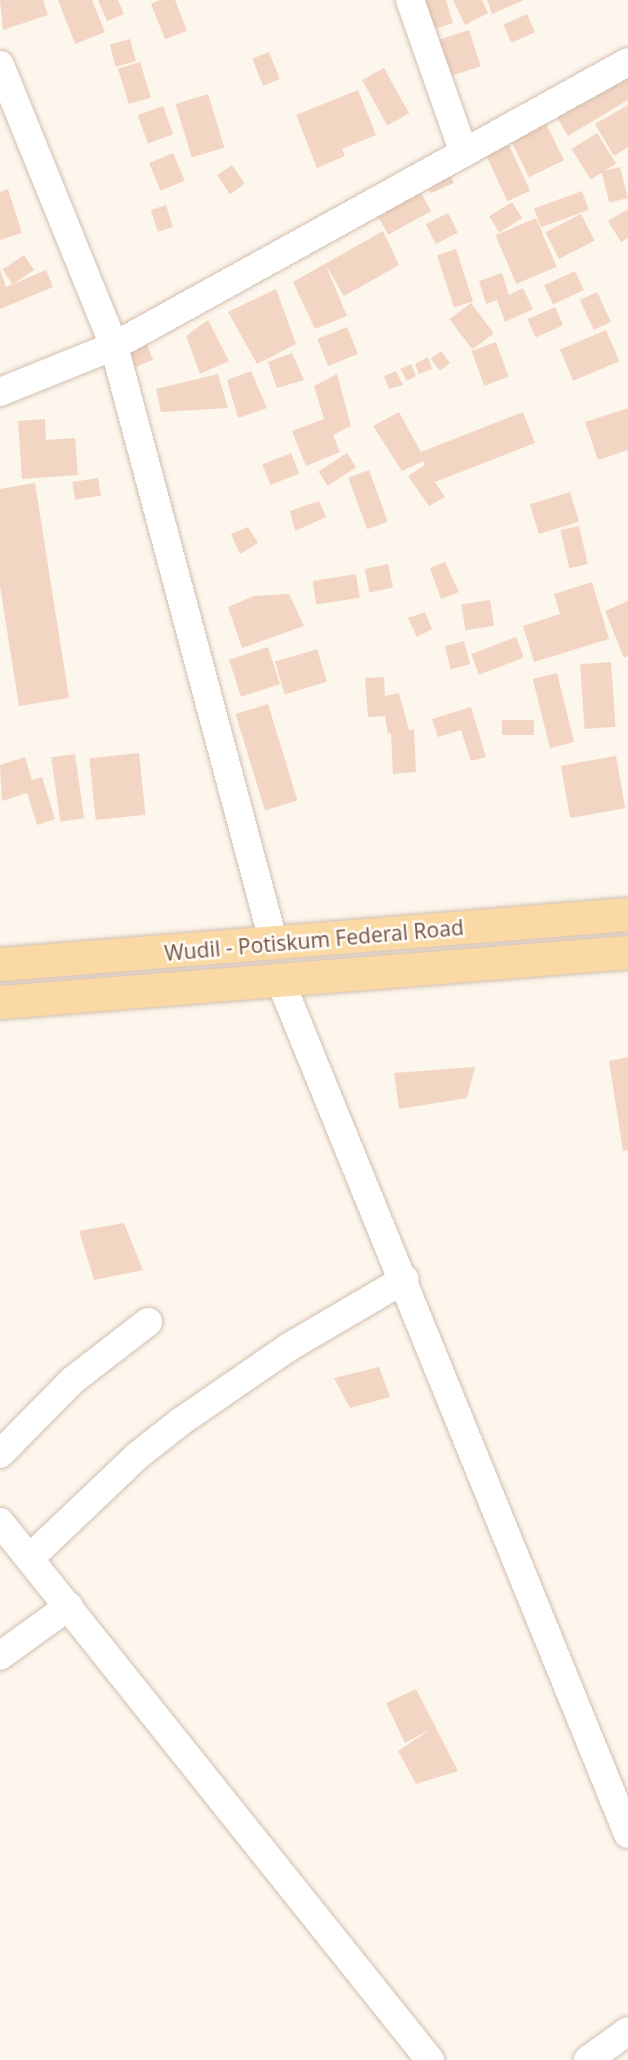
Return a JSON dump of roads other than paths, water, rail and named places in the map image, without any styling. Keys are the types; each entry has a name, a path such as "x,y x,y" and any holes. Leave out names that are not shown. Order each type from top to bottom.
{"main road":[{"name":"Wudil - Potiskum Federal Road","path":"0,964 274,944 628,914"},
{"name":"Wudil - Potiskum Federal Road","path":"0,1002 628,952"}],"street":[{"path":"410,0 464,153"},
{"path":"0,392 114,346 628,62"},
{"path":"0,65 114,346 274,944"},
{"path":"280,980 405,1279 628,1834"},
{"path":"31,1557 137,1456 180,1422 289,1347 405,1279"},
{"path":"0,1454 73,1380 148,1322"},
{"path":"0,1522 31,1557 430,2060"},
{"path":"0,1656 69,1606"},
{"path":"588,2060 628,2031"}]}
